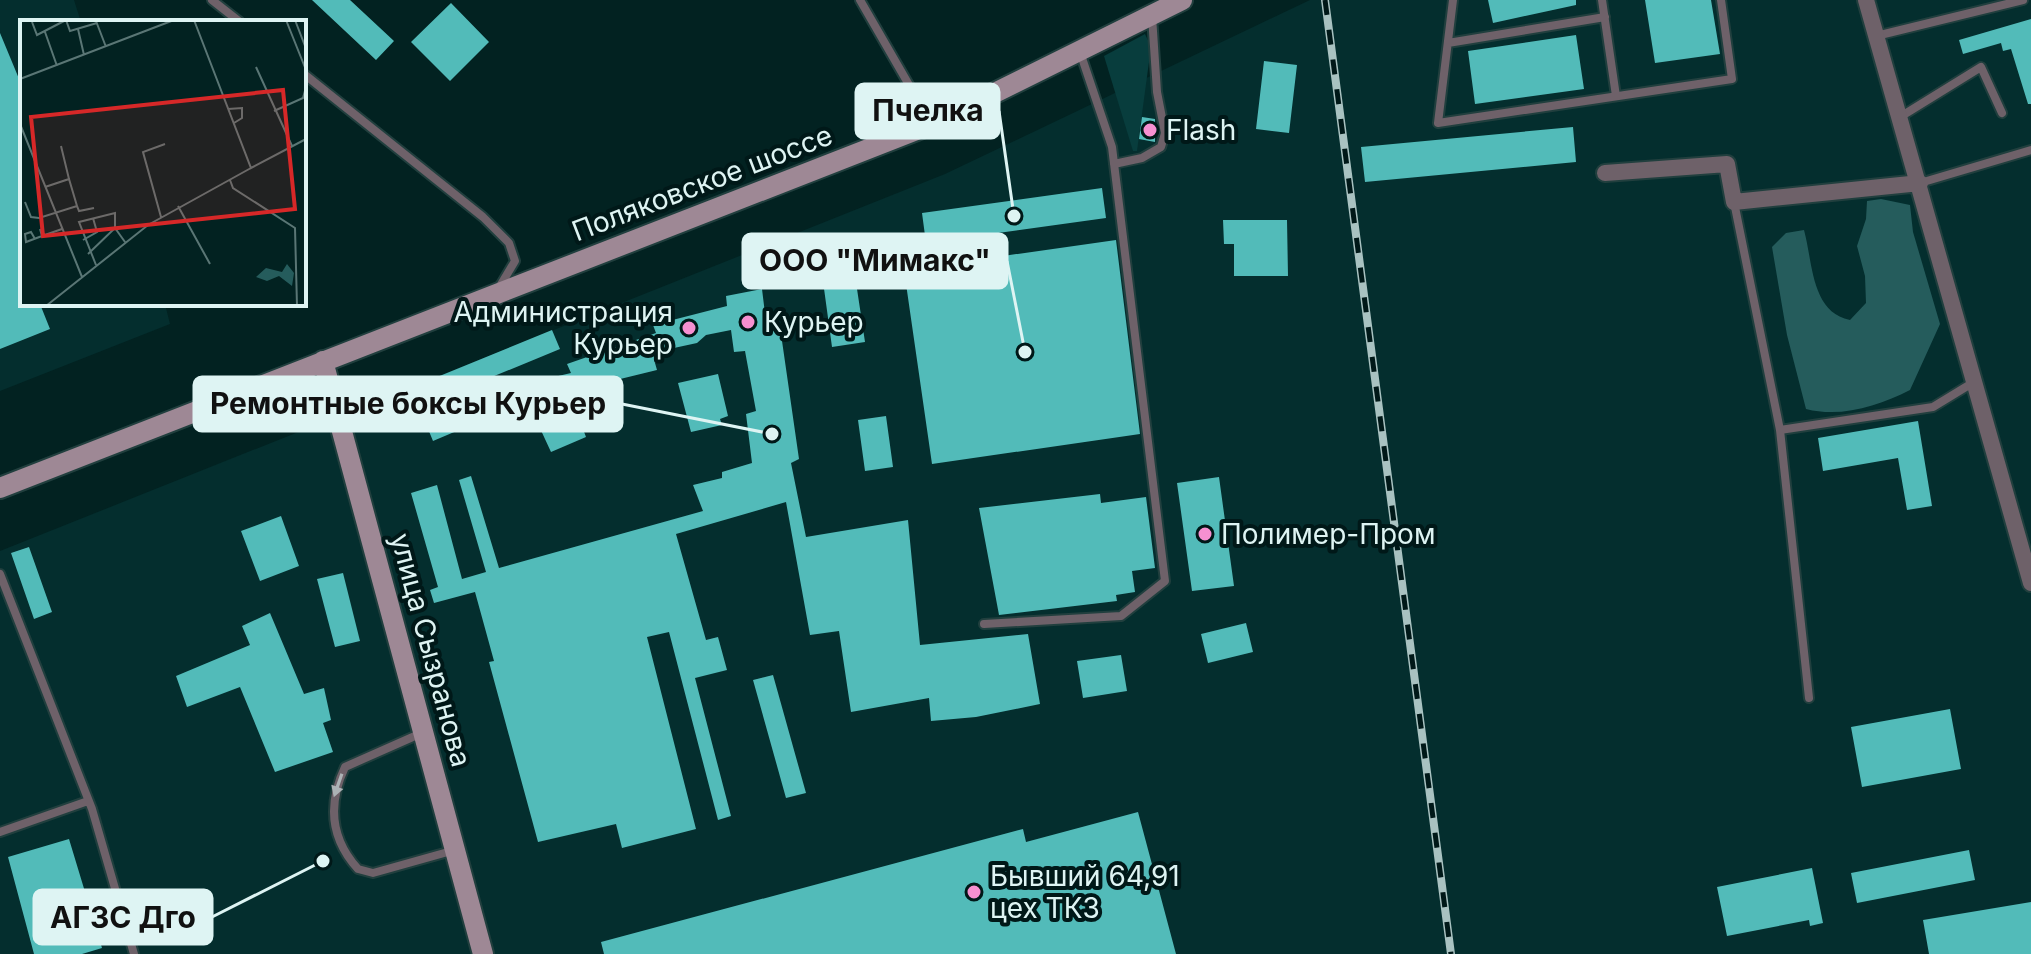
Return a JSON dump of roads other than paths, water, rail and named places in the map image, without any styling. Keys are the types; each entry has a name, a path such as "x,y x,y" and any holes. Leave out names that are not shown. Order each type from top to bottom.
{"main road":[{"name":"Поляковское шоссе","path":"0,488 932,124 1182,0"},
{"name":"улица Сызранова","path":"323,361 483,954"}],"street":[{"path":"1866,0 2031,583"},
{"path":"1605,173 1727,164 1734,202 1920,183"}],"lane":[{"path":"212,0 237,20"},
{"path":"860,0 932,124"},
{"path":"1453,0 1438,123 1732,79 1721,0"},
{"path":"1602,0 1616,96"},
{"path":"1876,36 2023,0"},
{"path":"1114,164 1142,158 1161,147 1165,133 1157,92 1156,32 1152,15"},
{"path":"1448,43 1605,17"},
{"path":"984,624 1121,616 1165,581 1112,147 1080,51"},
{"path":"1900,117 1981,67 2002,113"},
{"path":"306,76 483,217 509,243 515,261 508,278 492,295"},
{"path":"1920,183 2031,150"},
{"path":"1734,202 1780,430 1809,698"},
{"path":"1780,430 1933,407 1975,382"},
{"path":"0,574 88,801 134,954"},
{"path":"424,731 345,767 334,790 334,817 342,846 358,869 373,873 455,850"},
{"path":"0,832 88,801"}],"railway":[{"path":"1325,0 1451,954"}],"place":[{"name":"Flash","path":"1150,130"},
{"name":"Пчелка","path":"1014,216"},
{"name":"Курьер","path":"748,322"},
{"name":"Администрация Курьер","path":"689,328"},
{"name":"ООО \"Мимакс\"","path":"1025,352"},
{"name":"Ремонтные боксы Курьер","path":"772,434"},
{"name":"Полимер-Пром","path":"1205,534"},
{"name":"АГЗС Дго","path":"323,861"},
{"name":"Бывший 64,91 цех ТКЗ","path":"974,892"}]}
